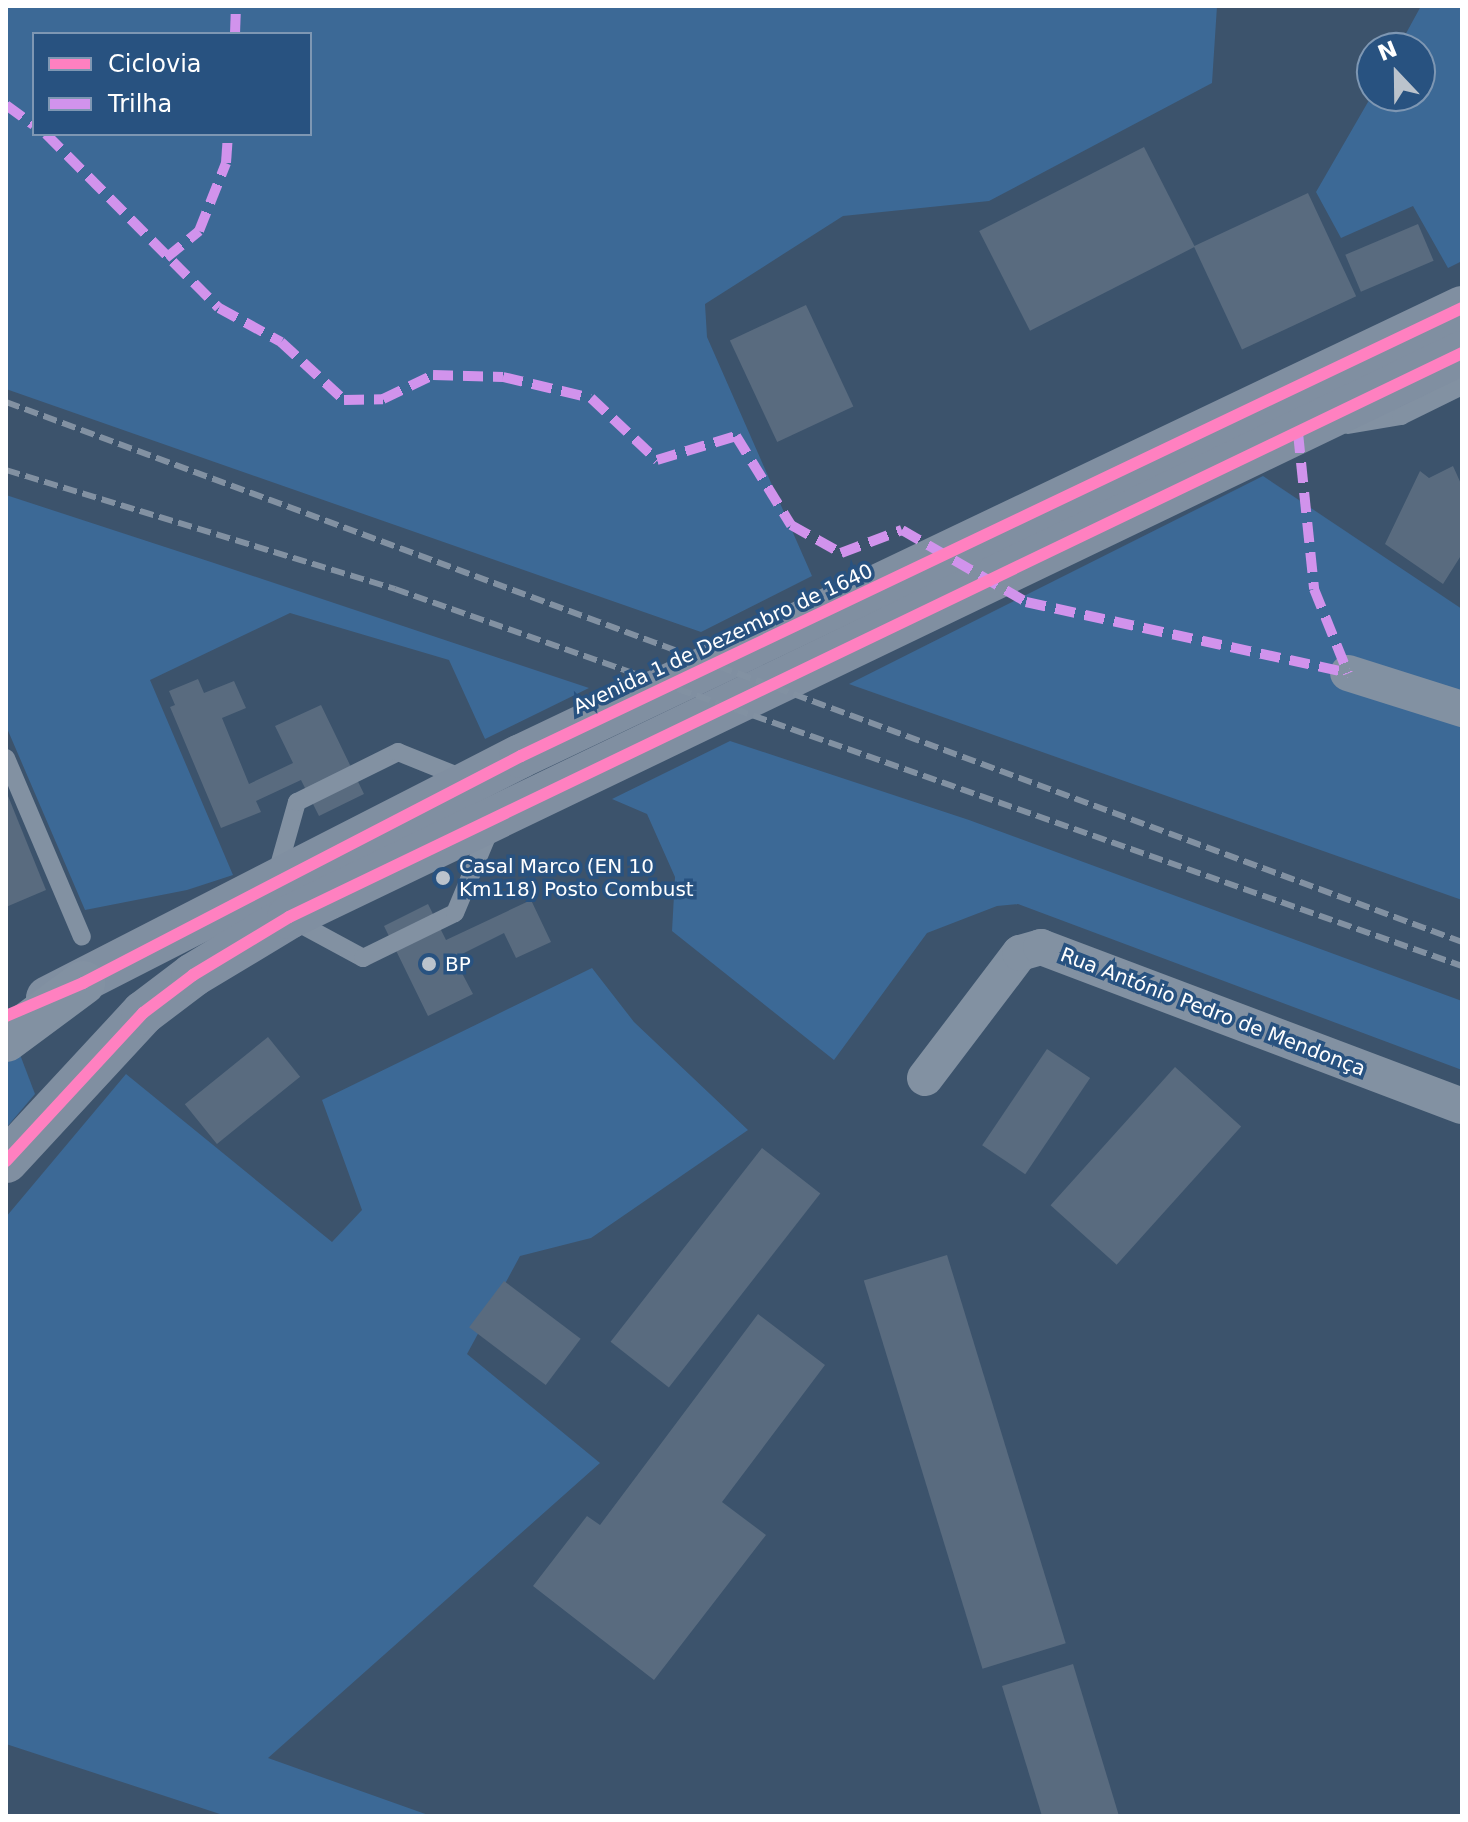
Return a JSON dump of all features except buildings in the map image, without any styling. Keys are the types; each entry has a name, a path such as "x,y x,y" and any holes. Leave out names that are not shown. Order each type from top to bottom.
{"highway":[{"path":"6,1040 83,983"}],"main road":[{"name":"Avenida 1 de Dezembro de 1640","path":"485,800 521,756 1462,308"},
{"name":"Avenida 1 de Dezembro de 1640","path":"6,1016 281,902 485,800 572,779 919,617 1462,353"},
{"path":"6,1161 143,1013 281,902"}],"street":[{"path":"1348,673 1462,709"},
{"name":"Rua António Pedro de Mendonça","path":"925,1078 1020,953 1041,947 1462,1106"}],"lane":[{"name":"Avenida 1 de Dezembro de 1640","path":"1298,433 1401,416 1462,386"},
{"path":"398,752 485,800 455,913 363,958 281,902 297,802 398,752"},
{"path":"6,758 82,937"}],"shaded area":[{"path":"6,6 1217,6 1212,83 989,201 843,216 705,304 707,337 812,576 701,632 6,389"},
{"path":"1421,6 1462,6 1462,261 1448,268 1413,206 1341,238 1316,192 1362,112 1436,112 1436,32 1407,32"},
{"path":"1263,476 1462,609 1462,900 849,684"},
{"path":"6,495 589,688 485,739 449,660 290,613 150,680 233,875 187,890 85,910 6,726"},
{"path":"730,741 969,820 1462,1001 1462,1070 1018,904 997,906 927,933 834,1060 672,931 675,877 647,814 612,799"},
{"path":"592,968 634,1022 748,1130 591,1238 520,1256 467,1354 600,1463 268,1758 431,1816 226,1816 6,1744 6,1217 126,1074 332,1242 362,1210 322,1100"},
{"path":"19,1052 35,1094 6,1128 6,1060"}],"railway":[{"path":"6,402 1462,942"},
{"path":"6,470 395,589 1462,966"}],"marked path":[{"path":"235,32 236,6"},
{"path":"6,105 32,124"},
{"path":"48,136 219,308 281,342 344,400 383,399 433,375 503,377 591,398 657,460 736,436 791,525 841,553 902,530 1026,602 1348,673"},
{"path":"166,258 199,231 226,163 228,136"},
{"path":"1298,433 1314,589 1348,673"}],"cycle path":[{"path":"6,1016 83,983 521,756 1462,308"},
{"path":"6,1161 143,1013 193,975 289,917 1462,353"}],"place":[{"name":"Casal Marco (EN 10 Km118) Posto Combust","path":"443,878"},
{"name":"BP","path":"429,964"}]}
